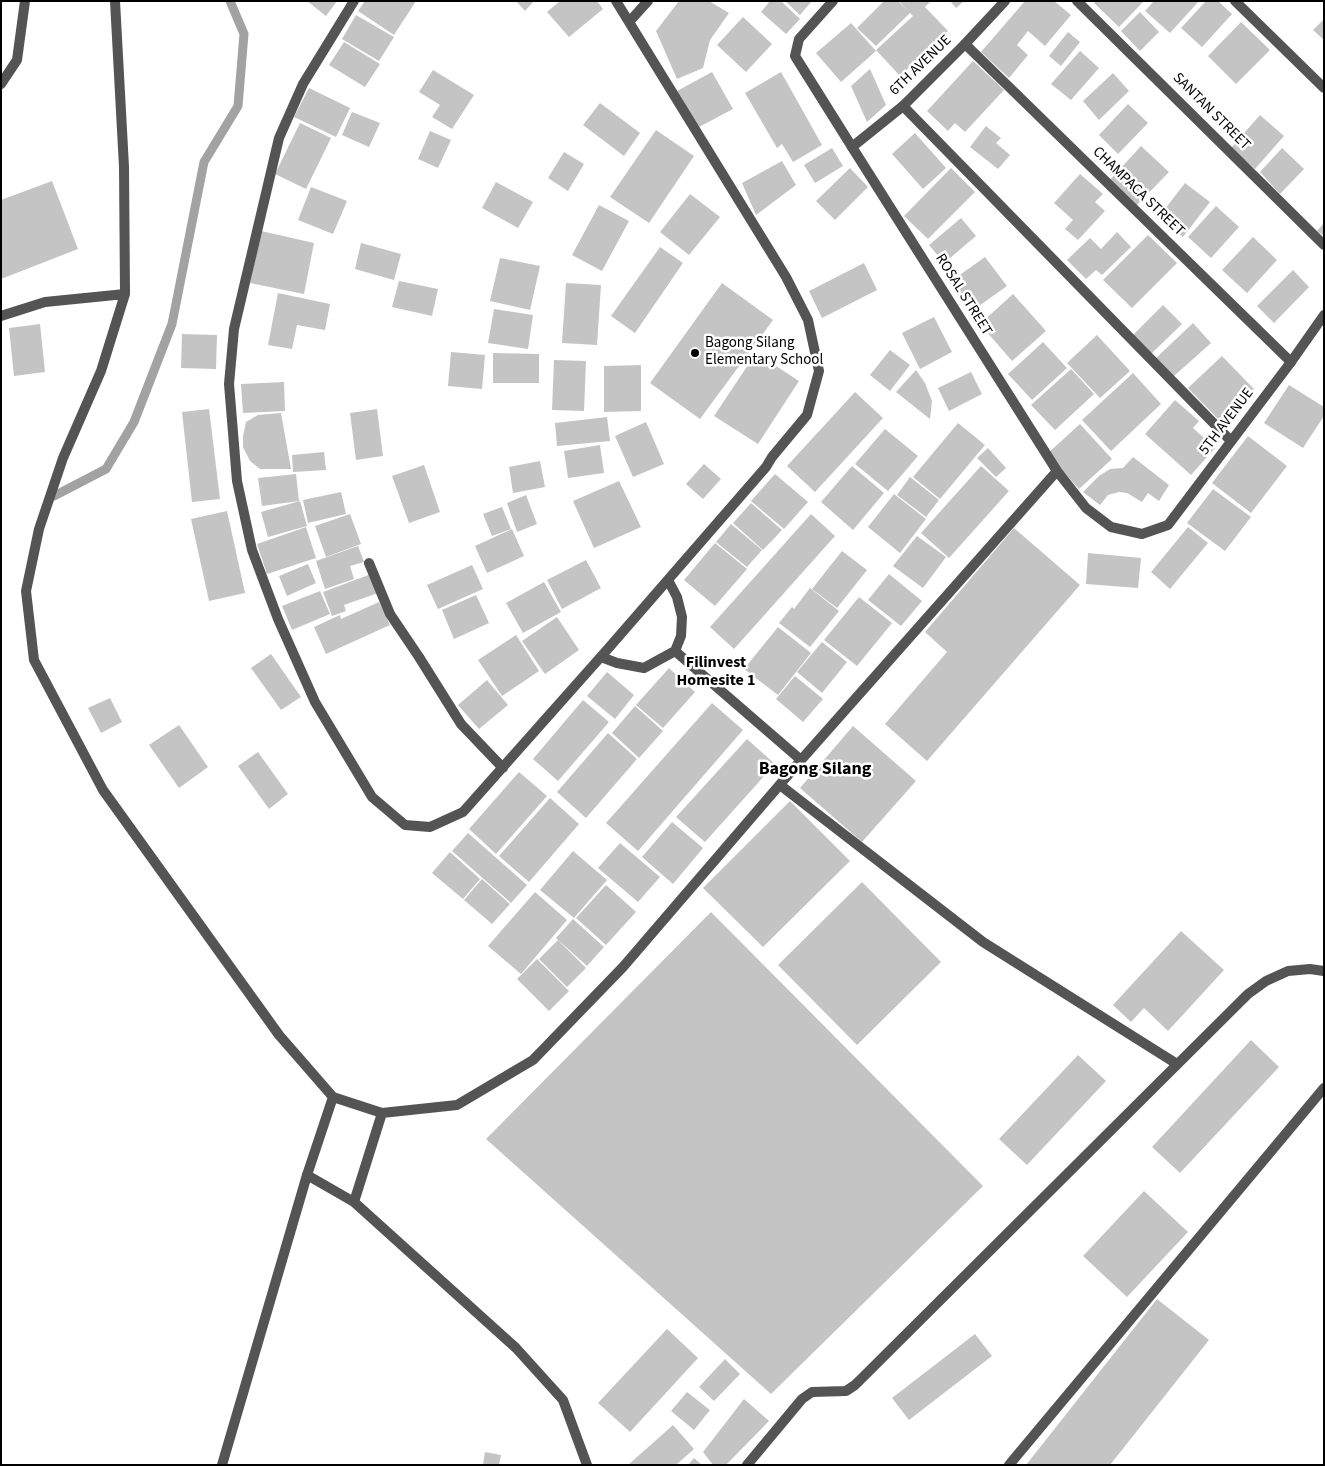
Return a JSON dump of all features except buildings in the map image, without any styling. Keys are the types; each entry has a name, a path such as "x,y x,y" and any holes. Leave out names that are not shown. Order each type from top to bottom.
{"street":[{"path":"1,84 17,60 24,15 24,1"},
{"path":"115,1 124,167 125,294 101,371 63,458 39,529 26,591 34,660 103,790 279,1035 333,1096 382,1113 457,1105 533,1060 623,967 801,760 1057,471"},
{"path":"354,1 303,84 279,138 234,329 229,384 237,481 252,550 278,620 315,702 372,797 405,825 430,827 463,812 766,467 807,415 819,370 808,320 786,277 616,1"},
{"path":"629,22 648,1"},
{"name":"ROSAL STREET","path":"833,1 799,39 795,56 1057,471 1086,508 1111,526 1142,534"},
{"name":"6TH AVENUE","path":"852,147 903,106 1005,1"},
{"name":"SANTAN STREET","path":"1077,1 1324,245"},
{"path":"1235,1 1324,88"},
{"name":"CHAMPACA STREET","path":"965,44 1291,362"},
{"path":"903,106 1231,441"},
{"path":"1,316 45,302 125,294"},
{"name":"5TH AVENUE","path":"1142,534 1168,525 1291,362 1324,315"},
{"path":"369,563 390,614 461,724 503,768"},
{"path":"601,657 617,663 644,668 675,651 681,636 682,617 677,597 668,580"},
{"path":"675,651 801,760"},
{"path":"780,785 983,942 1177,1064"},
{"path":"746,1465 802,1399 812,1392 846,1391 855,1385 1248,994 1266,980 1288,971 1310,969 1324,971"},
{"path":"1009,1465 1324,1088"},
{"path":"222,1465 333,1096"},
{"path":"354,1202 382,1113"},
{"path":"308,1175 354,1202 516,1348 563,1400 587,1465"}],"waterway":[{"path":"54,496 106,469 134,422 172,324 204,162 238,106 244,34 230,1"}],"place":[{"name":"Bagong Silang Elementary School","path":"695,353"}],"district":[{"name":"Filinvest Homesite 1","path":"716,672"},
{"name":"Bagong Silang","path":"815,770"}]}
